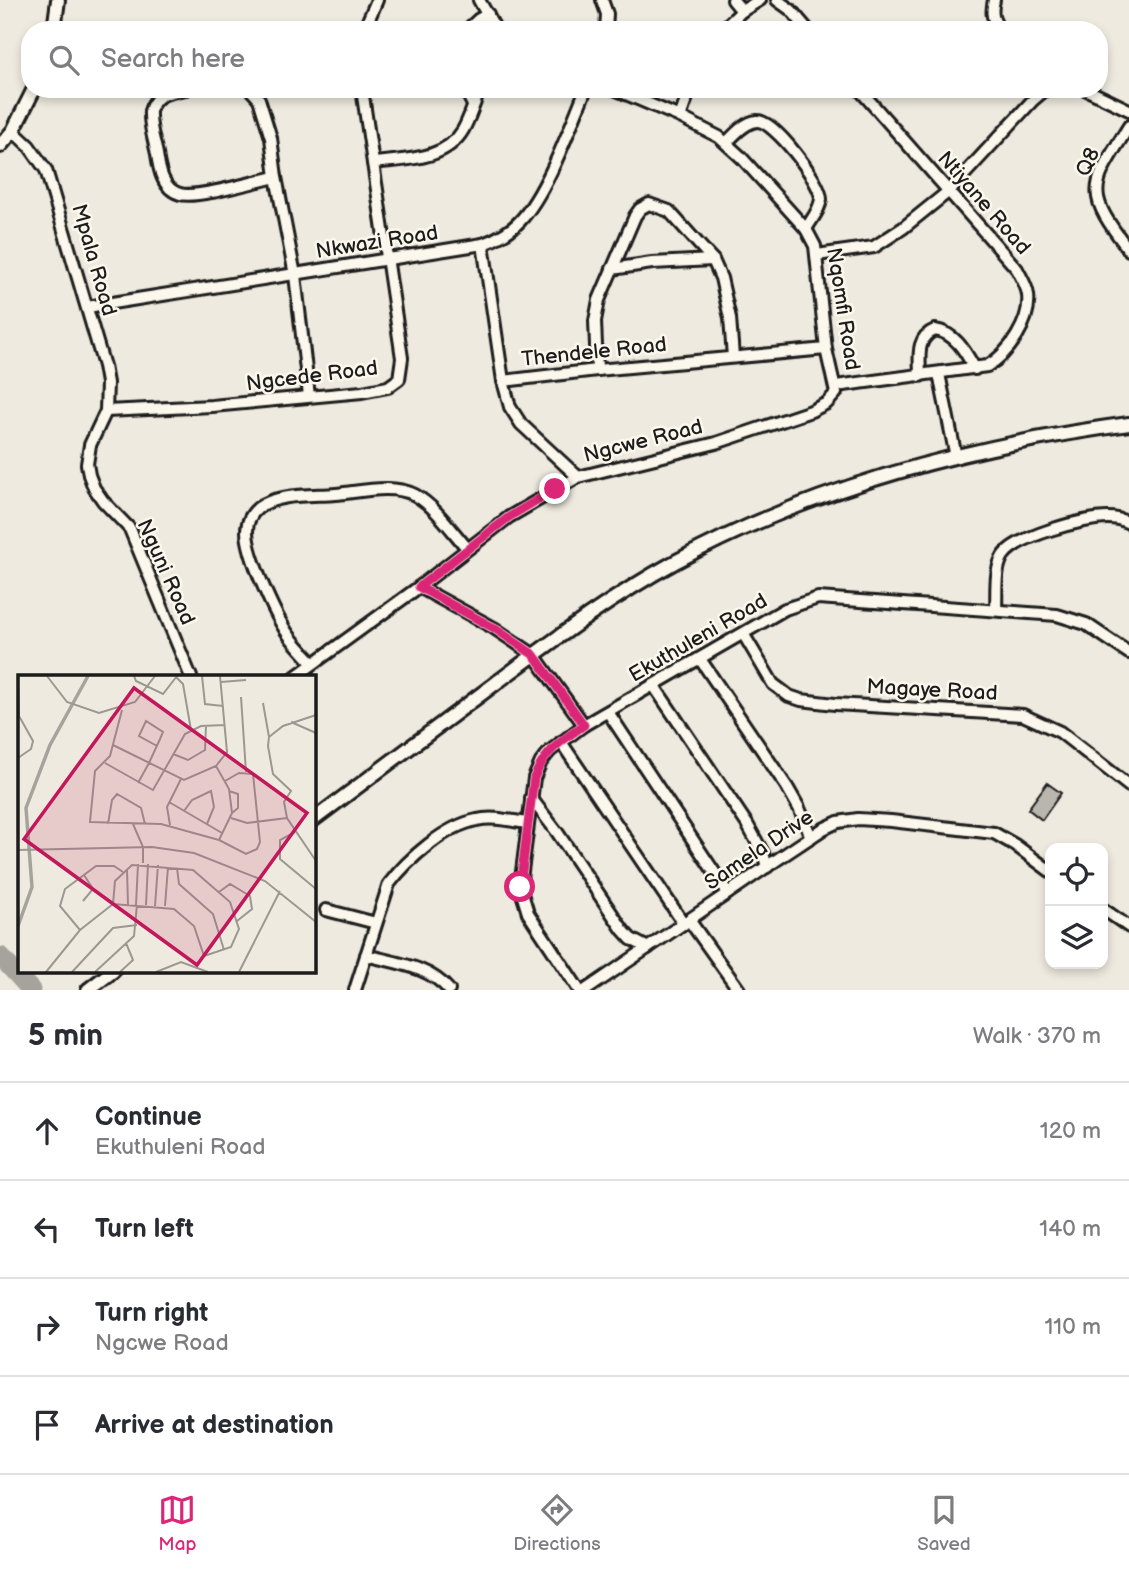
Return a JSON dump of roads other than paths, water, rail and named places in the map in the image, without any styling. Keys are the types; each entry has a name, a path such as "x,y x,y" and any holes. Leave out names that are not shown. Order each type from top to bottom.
{"street":[{"path":"55,21 58,0"},
{"path":"479,0 492,21"},
{"path":"602,0 607,13 607,21"},
{"path":"733,0 742,11"},
{"path":"731,21 760,0"},
{"path":"777,0 800,21"},
{"path":"994,0 991,11 994,21"},
{"path":"367,21 372,2"},
{"path":"477,21 488,14"},
{"path":"0,146 13,131 30,98"},
{"path":"159,98 152,104 150,111 160,170 164,181 173,190 180,194 194,195 276,177"},
{"path":"256,98 262,106 271,138 295,275 309,396"},
{"path":"363,98 387,259"},
{"path":"470,98 473,105"},
{"path":"373,163 441,152 454,142 463,130 476,98"},
{"name":"Nkwazi Road","path":"87,307 483,244 496,239 520,221 535,200 582,98"},
{"name":"Nqomfi Road","path":"635,98 707,129 726,143 806,229 816,246 826,349 836,386 975,369 987,366 1002,356"},
{"path":"680,117 687,98"},
{"name":"Ntiyane Road","path":"867,98 1017,269 1027,291 1027,309 1019,332 1002,356"},
{"path":"817,255 874,247 904,228 949,191 1036,98"},
{"path":"1104,98 1129,110"},
{"path":"726,143 755,121 764,122 773,129 808,171 821,197 806,229"},
{"name":"Q8","path":"1129,126 1103,168 1096,196 1107,220 1129,250"},
{"name":"Mpala Road","path":"13,131 29,146 46,170 107,383 106,411"},
{"path":"597,370 595,321 599,300 635,216 649,204 669,211 713,260 721,278 730,318 733,357"},
{"name":"Thendele Road","path":"483,244 503,381 826,349"},
{"name":"Ngcede Road","path":"106,411 212,406 388,387 399,379 402,358 387,259"},
{"path":"612,269 652,262 713,260"},
{"path":"920,376 920,342 935,331 943,331 958,343 975,369"},
{"path":"939,374 956,457"},
{"path":"503,381 510,407 521,424 578,477"},
{"name":"Ngcwe Road","path":"298,675 419,587 467,548 530,504 578,477 716,443 799,416 827,403 836,393 836,386"},
{"name":"Nguni Road","path":"106,411 90,445 89,475 103,501 130,528 190,675"},
{"path":"315,819 572,626 676,562 722,539 838,492 956,457 1040,438 1129,424"},
{"path":"313,663 289,635 275,611 250,547 248,524 258,508 286,498 404,491 427,504 467,548"},
{"path":"996,609 998,570 1003,557 1020,541 1041,532 1093,520 1109,518 1129,523"},
{"path":"419,587 494,628 534,655 584,725"},
{"name":"Ekuthuleni Road","path":"579,990 528,913 523,900 520,871 534,778 541,762 561,742 584,725 785,609 818,598 1057,614 1098,631 1129,653"},
{"name":"Magaye Road","path":"744,635 773,684 801,700 1023,715 1060,732 1129,786"},
{"path":"700,659 787,787 811,837"},
{"path":"654,685 759,843 766,867"},
{"path":"608,712 729,893"},
{"path":"561,742 687,922 739,990"},
{"path":"531,798 623,930 631,939 648,948"},
{"path":"355,990 389,884 418,853 445,835 478,820 493,818 527,822"},
{"name":"Samela Drive","path":"586,990 811,837 838,822 859,819 995,833 1045,867"},
{"path":"326,910 376,923"},
{"path":"1108,912 1129,927"},
{"path":"366,955 425,971 437,977 449,990"},
{"path":"88,990 112,972"}],"waterway":[{"path":"0,956 31,990"}]}
